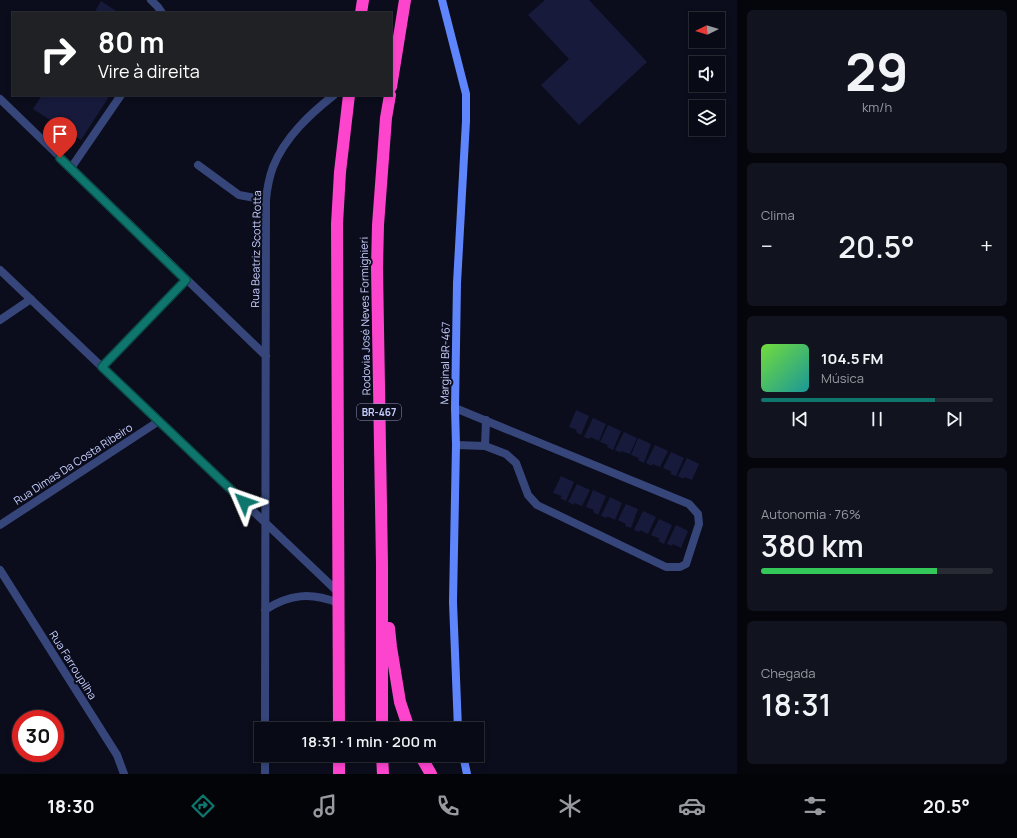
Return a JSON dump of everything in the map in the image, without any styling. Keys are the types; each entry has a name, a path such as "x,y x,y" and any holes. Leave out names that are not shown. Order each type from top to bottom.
{"highway":[{"path":"361,12 363,0"},
{"path":"392,81 405,0"},
{"path":"339,722 337,224 340,172 349,96"},
{"name":"Rodovia José Neves Formighieri","path":"382,722 382,564 377,268 378,225 386,118 390,96"},
{"path":"382,564 394,667 400,702 407,722"},
{"path":"339,762 339,774"},
{"path":"382,762 382,774"},
{"path":"424,762 431,774"}],"main road":[{"name":"Marginal BR-467","path":"442,0 466,94 466,120 457,283 455,408 456,446 453,602 458,722"},
{"path":"464,762 466,774"}],"street":[{"path":"151,0 161,12"},
{"path":"70,168 120,96"},
{"name":"Rua Beatriz Scott Rotta","path":"265,610 266,200 273,167 279,154 287,142 314,111 333,96"},
{"path":"0,99 266,356"},
{"path":"198,165 239,194 266,200"},
{"path":"0,270 265,522 338,597"},
{"path":"102,367 186,280"},
{"path":"0,320 31,299"},
{"path":"455,408 689,504 698,514 699,524 686,564 680,567 666,567 537,505 528,495 516,463 506,454 485,446 456,446"},
{"path":"485,446 486,420"},
{"name":"Rua Dimas Da Costa Ribeiro","path":"0,526 159,421"},
{"name":"Rua Farroupilha","path":"0,570 117,755 124,774"},
{"path":"265,722 265,610 285,599 302,596 318,596 328,599 338,597"},
{"path":"264,774 265,762"}],"building":[{"path":"545,0 589,0 647,62 579,125 541,85 569,59 528,15"},
{"path":"101,1 118,12 95,12"},
{"path":"41,96 109,96 81,140 33,109"},
{"path":"576,410 589,416 581,435 576,432 577,430 569,427"},
{"path":"593,418 606,424 599,441 590,437 590,439 584,437"},
{"path":"608,425 621,431 613,450 607,447 608,445 600,442"},
{"path":"624,432 637,438 630,454 621,451 621,453 615,450"},
{"path":"638,438 651,444 644,463 638,460 639,458 631,455"},
{"path":"655,445 668,451 660,467 652,464 652,466 646,463"},
{"path":"671,452 684,458 676,476 670,474 672,472 663,468"},
{"path":"687,458 699,464 692,480 684,477 683,479 678,476"},
{"path":"561,476 574,482 566,501 560,498 562,496 553,493"},
{"path":"577,484 590,490 582,506 574,503 574,505 568,502"},
{"path":"593,490 606,496 598,515 593,512 594,510 586,507"},
{"path":"610,497 622,503 615,520 607,516 607,518 601,516"},
{"path":"626,504 638,509 631,528 625,526 626,524 618,520"},
{"path":"643,511 656,517 648,534 640,530 639,532 634,530"},
{"path":"659,519 672,525 664,544 658,541 660,539 651,535"},
{"path":"676,525 688,531 681,548 673,544 672,546 667,544"}],"route":[{"path":"60,158 186,280 102,367 244,502"}]}
